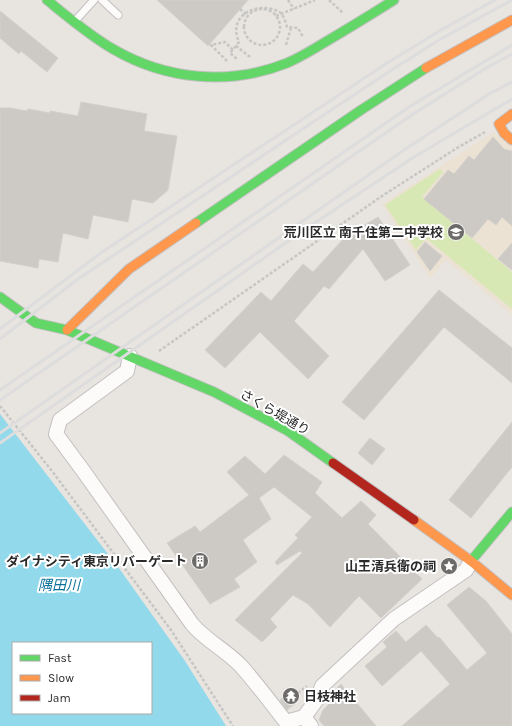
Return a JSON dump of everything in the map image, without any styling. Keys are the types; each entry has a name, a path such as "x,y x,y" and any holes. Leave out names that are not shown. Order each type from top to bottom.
{"street":[{"path":"48,0 113,50 156,69 180,75 207,77 248,74 270,69 289,62 345,31 394,0"},
{"path":"67,330 129,269 361,110 434,63 512,20"},
{"path":"512,114 499,124 504,133 512,140"},
{"name":"さくら堤通り","path":"0,297 36,323 67,330 130,356 214,392 288,431 471,561 512,595"},
{"path":"130,356 127,371 60,420 56,434 196,628 241,667 286,722 308,722 322,686 394,619 466,570 471,561 512,512"}],"lane":[{"path":"75,22 94,0"},
{"path":"102,0 118,15"}],"path":[{"path":"288,0 294,8"},
{"path":"276,16 315,0"},
{"path":"329,0 348,17"},
{"path":"270,4 282,14 287,27 298,28 304,37 298,41"},
{"path":"222,62 239,60 230,53 239,42 237,37 237,20 248,7"},
{"path":"240,9 248,16"},
{"path":"260,9 271,12 276,16 280,27 276,38 267,45 255,44 246,36 244,31 244,25 248,16 254,11 260,9"},
{"path":"337,17 343,13"},
{"path":"291,28 285,48 291,44"},
{"path":"227,61 210,44 225,42 233,50"},
{"path":"236,46 253,58 246,59"},
{"path":"144,362 382,196 457,148 499,124"},
{"path":"0,406 52,471 172,630 233,726"}],"shaded area":[{"name":"荒川区立 南千住第二中学校","path":"494,132 512,147 512,315 446,260 430,278 382,204"}],"green space":[{"path":"440,169 443,172 422,197 512,272 512,309 426,238 416,250 385,205"}],"water":[{"name":"隅田川","path":"0,414 121,571 185,661 226,726 0,726"}],"building":[{"path":"157,0 248,0 208,46"},
{"path":"0,11 58,58 47,72 21,51 19,54 0,38"},
{"path":"81,102 147,114 144,131 177,136 168,190 153,203 132,199 128,222 93,215 88,239 63,233 58,262 39,259 38,268 0,261 0,108 27,111 28,109 50,113 50,111 78,116"},
{"path":"493,137 504,149 512,151 512,226 502,217 496,225 488,219 472,238 424,199 448,170 454,174 469,156 474,160"},
{"path":"378,217 410,265 385,281 363,249 329,289 324,286 294,321 329,356 308,379 260,332 225,368 205,350 261,292 271,301 303,264 313,272 346,236"},
{"path":"425,242 442,256 430,271 417,252"},
{"path":"512,243 512,270 498,259"},
{"path":"439,290 512,348 512,383 444,327 364,420 342,402"},
{"path":"512,422 512,467 471,518 449,500"},
{"path":"370,438 385,449 372,465 358,453"},
{"path":"284,455 322,482 315,493 342,518 361,501 376,515 368,524 422,579 381,618 359,596 330,627 308,604 293,595 270,619 277,627 262,642 235,620 302,553 300,551 277,565 275,562 298,538 295,535 312,517 274,487 259,498 271,519 243,540 257,562 234,579 240,587 210,604 167,543 195,526 200,532 249,495 227,472 245,456 265,474"},
{"path":"469,587 486,601 512,634 512,726 402,726 450,684 421,651 382,686 365,666 387,647 383,642 396,631 406,642 426,625 438,638 439,637 467,670 487,653 447,605"},
{"path":"341,684 376,726 324,726 319,720 323,710 333,700 329,696"},
{"path":"289,692 297,702 287,710 280,700"}],"railway":[{"path":"0,329 102,252 387,63 441,30 495,0"},
{"path":"0,339 78,279 319,118 439,40 512,0"},
{"path":"0,390 409,107 512,45"},
{"path":"0,400 413,114 488,67 512,54"},
{"path":"0,433 407,148 489,94 512,82"},
{"path":"0,443 304,230 414,157 512,99"}],"traffic: fast":[{"path":"47,0 96,38 133,59 155,68 176,73 221,77 243,75 287,63 312,50 394,0"},
{"path":"196,223 361,110 426,68"},
{"path":"0,297 36,323 67,330 214,392 288,431 333,463"},
{"path":"471,561 512,512"}],"traffic: slow":[{"path":"426,68 512,20"},
{"path":"512,114 499,124 504,133 512,140"},
{"path":"67,330 129,269 196,223"},
{"path":"414,520 471,561 512,595"}],"traffic: jam":[{"path":"333,463 414,520"}],"place":[{"name":"荒川区立 南千住第二中学校","path":"456,232"},
{"name":"ダイナシティ東京リバーゲート","path":"200,561"},
{"name":"山王清兵衛の祠","path":"449,566"},
{"name":"日枝神社","path":"291,696"}]}
